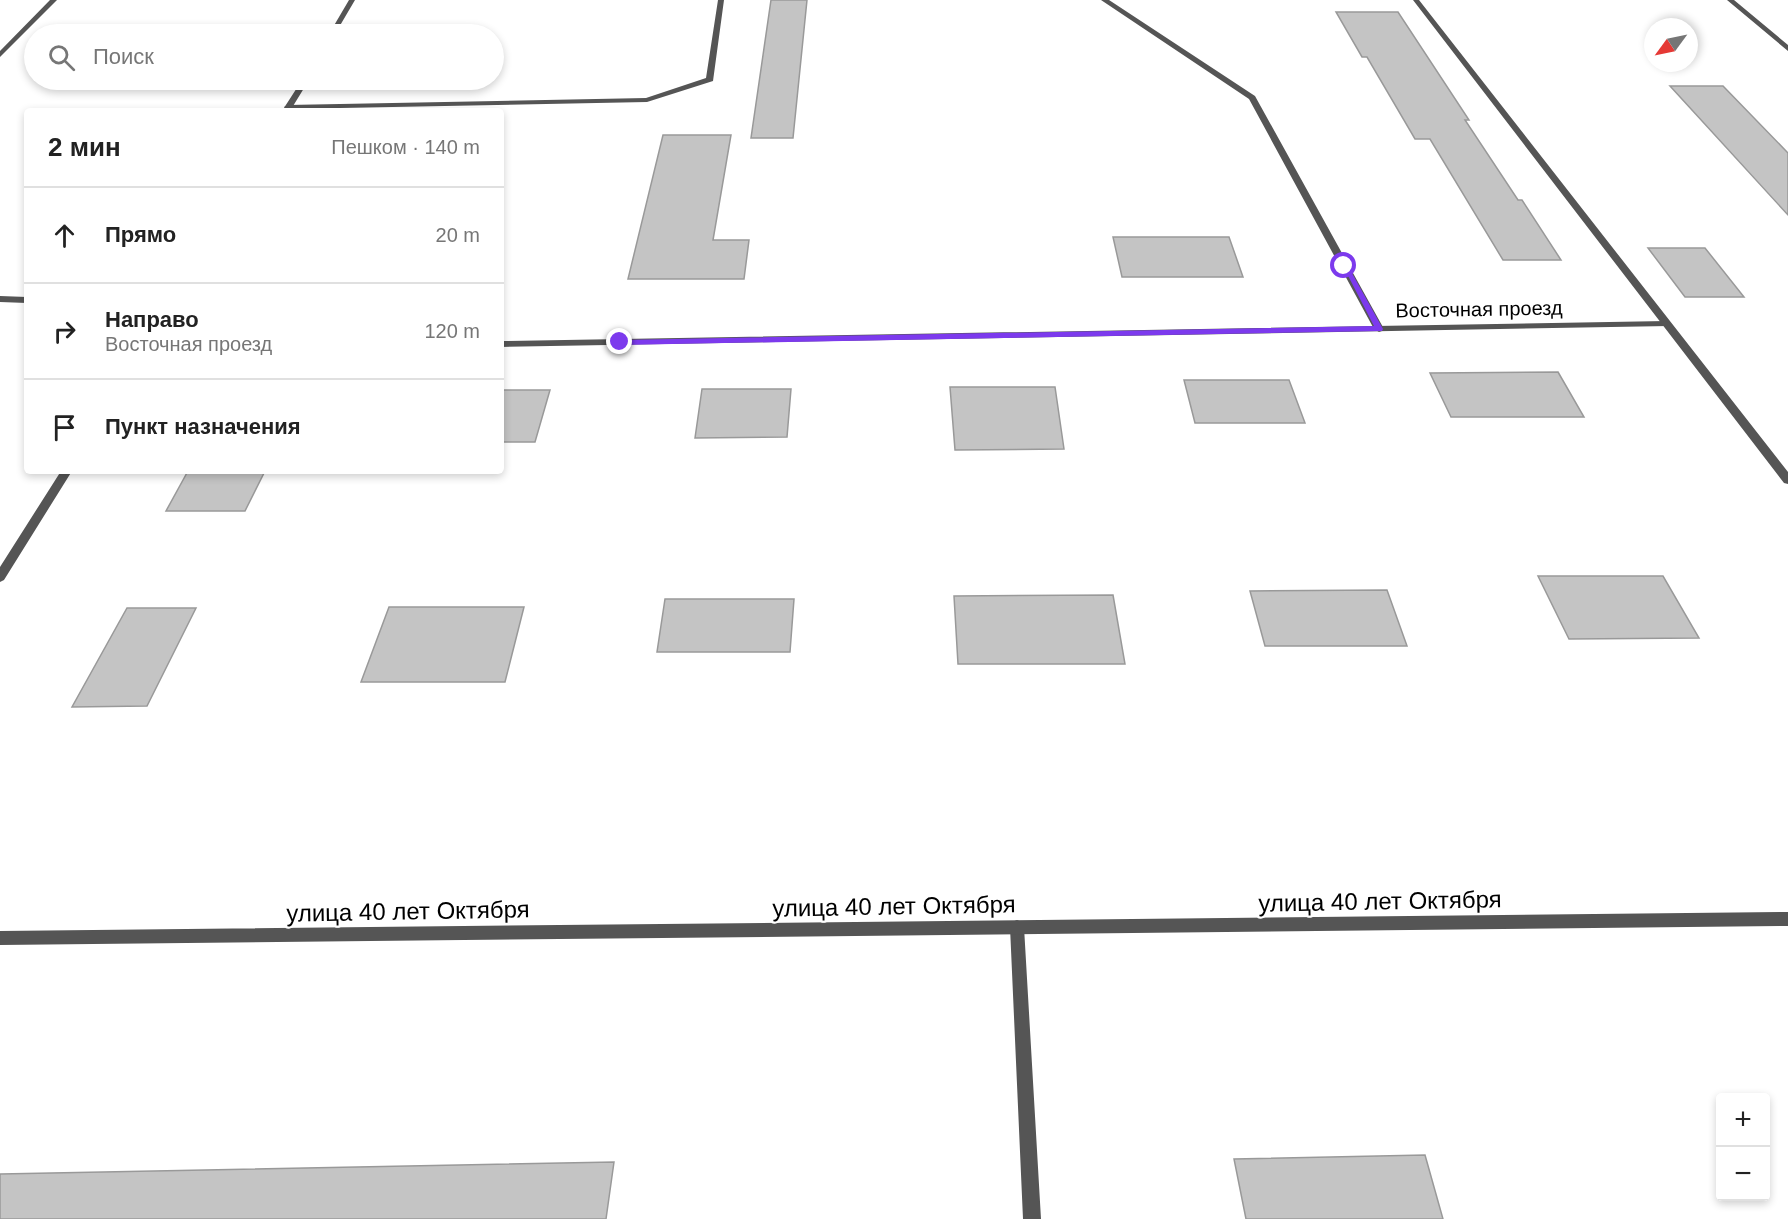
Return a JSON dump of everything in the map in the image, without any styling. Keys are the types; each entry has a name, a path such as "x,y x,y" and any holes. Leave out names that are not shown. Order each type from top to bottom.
{"street":[{"path":"30,24 54,0"},
{"path":"338,24 352,0"},
{"path":"327,108 647,100 710,79 721,0"},
{"path":"1104,0 1252,98 1379,329"},
{"path":"1416,0 1788,480"},
{"path":"1730,0 1788,49"},
{"path":"0,55 24,31"},
{"path":"288,108 299,90"},
{"path":"0,299 24,300"},
{"name":"Восточная проезд","path":"504,344 1666,324"},
{"path":"0,577 65,474"},
{"name":"улица 40 лет Октября","path":"0,938 1788,919"},
{"path":"1017,927 1032,1219"}],"building":[{"path":"771,0 807,0 793,138 751,138"},
{"path":"1336,12 1398,12 1469,120 1465,120 1561,260 1503,260 1430,139 1415,139 1367,57 1362,57"},
{"path":"1670,86 1723,86 1788,153 1788,215"},
{"path":"663,135 731,135 713,240 749,240 744,279 628,279"},
{"path":"1113,237 1229,237 1243,277 1122,277"},
{"path":"1648,248 1705,248 1744,297 1685,297"},
{"path":"1558,372 1584,417 1451,417 1430,373"},
{"path":"1184,380 1289,380 1305,423 1195,423"},
{"path":"950,387 1055,387 1064,449 955,450"},
{"path":"702,389 791,389 787,437 695,438"},
{"path":"504,390 550,390 535,442 504,442"},
{"path":"186,474 264,474 245,511 166,511"},
{"path":"1538,576 1663,576 1699,638 1569,639"},
{"path":"1387,590 1407,646 1265,646 1250,591"},
{"path":"1113,595 1125,664 958,664 954,596"},
{"path":"665,599 794,599 790,652 657,652"},
{"path":"389,607 524,607 505,682 361,682"},
{"path":"127,608 196,608 147,706 72,707"},
{"path":"1425,1155 1443,1219 1246,1219 1234,1159"},
{"path":"614,1162 606,1219 0,1219 0,1174"}],"route":[{"path":"620,342 1379,329 1344,266"}]}
